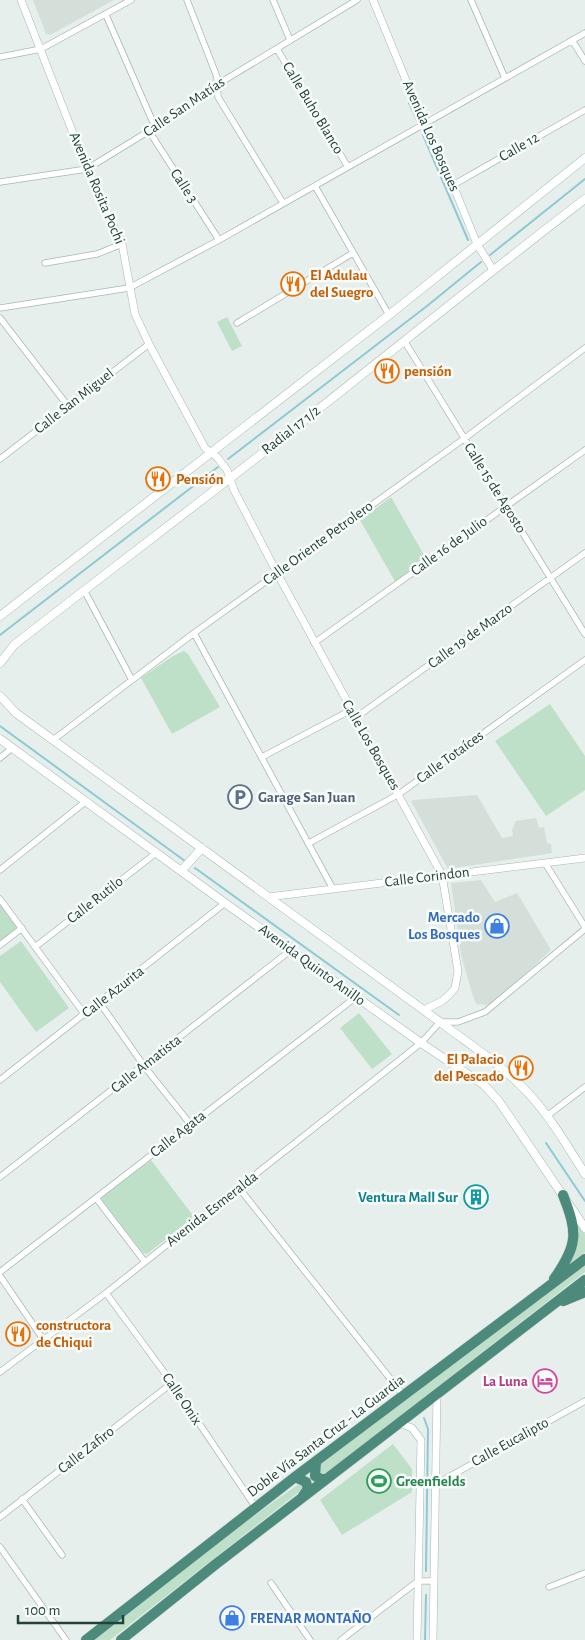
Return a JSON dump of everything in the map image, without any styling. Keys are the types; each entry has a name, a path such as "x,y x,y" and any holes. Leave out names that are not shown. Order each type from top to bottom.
{"highway":[{"path":"550,1286 573,1244 574,1231 571,1216 563,1195"},
{"name":"Doble Vía Santa Cruz - La Guardia","path":"86,1640 295,1478 585,1259"},
{"path":"120,1640 585,1280"},
{"path":"555,1304 585,1292"},
{"path":"316,1462 315,1476 326,1479"},
{"path":"295,1478 306,1482 308,1489 303,1497"}],"main road":[{"name":"Radial 17 1/2","path":"0,616 389,315 585,158"},
{"name":"Radial 17 1/2","path":"0,663 14,644 230,479 405,342 493,270 585,200"},
{"name":"Avenida Quinto Anillo","path":"0,696 16,713 52,740 424,1010 515,1081 530,1095 547,1116 585,1173"},
{"name":"Avenida Quinto Anillo","path":"0,739 356,997 484,1085 498,1100 585,1228"},
{"path":"181,871 202,848"}],"street":[{"name":"Avenida Rosita Pochi","path":"21,0 88,169 122,244 135,314 205,448 217,457 230,479"},
{"path":"0,57 41,50 131,0"},
{"path":"186,0 217,77 218,97 283,203"},
{"name":"Calle Buho Blanco","path":"273,0 290,40"},
{"name":"Calle San Matías","path":"0,182 88,169 149,131 218,84 357,0"},
{"name":"Avenida Los Bosques","path":"373,0 424,124 453,185 477,244 493,270"},
{"path":"471,0 505,78"},
{"path":"106,15 155,127"},
{"path":"0,308 129,288 219,240 585,33"},
{"path":"572,40 585,61"},
{"name":"Calle Buho Blanco","path":"277,49 348,167"},
{"name":"Calle 12","path":"453,185 585,110"},
{"name":"Calle 3","path":"149,131 219,240"},
{"path":"315,186 389,315"},
{"path":"45,263 97,254 122,244"},
{"path":"237,322 354,253"},
{"path":"0,318 68,406"},
{"name":"Calle 15 de Agosto","path":"405,342 585,634"},
{"name":"Calle San Miguel","path":"0,459 149,344"},
{"name":"Calle Oriente Petrolero","path":"52,740 194,633 585,348"},
{"name":"Calle 16 de Julio","path":"314,643 585,450"},
{"name":"Calle Los Bosques","path":"230,479 277,574 355,718 399,794 442,876 458,971 455,988 449,995 442,1001 424,1010"},
{"name":"Calle 19 de Marzo","path":"355,718 585,553"},
{"path":"84,590 132,680"},
{"path":"194,633 333,889"},
{"name":"Calle Totaíces","path":"309,844 399,794 585,660"},
{"path":"262,757 351,710"},
{"path":"0,758 12,748"},
{"path":"0,870 85,802"},
{"name":"Calle Rutilo","path":"35,947 156,853"},
{"name":"Calle Corindon","path":"268,897 585,858"},
{"path":"421,1043 440,1022 458,1022 485,1012 585,928 545,863"},
{"path":"0,899 85,1015"},
{"name":"Calle Azurita","path":"0,1080 226,904"},
{"path":"0,946 22,928"},
{"name":"Calle Amatista","path":"0,1177 291,950"},
{"name":"Calle Agata","path":"0,1274 356,997"},
{"path":"100,1003 144,1066 191,1125"},
{"name":"Avenida Esmeralda","path":"0,1372 43,1338 106,1293 421,1043"},
{"path":"547,1116 585,1087"},
{"path":"239,1188 404,1396"},
{"path":"96,1198 145,1262"},
{"path":"0,1274 43,1338"},
{"name":"Calle Onix","path":"106,1293 172,1383 256,1508"},
{"name":"Calle Zafiro","path":"0,1516 172,1383"},
{"path":"433,1640 437,1394"},
{"name":"Calle Eucalipto","path":"436,1484 585,1401"},
{"path":"399,1423 412,1428 421,1440 416,1640"},
{"path":"22,1499 62,1555"},
{"path":"0,1547 66,1640"},
{"path":"549,1587 585,1573"},
{"path":"341,1640 418,1581 434,1581"},
{"path":"271,1583 310,1640"}],"shaded area":[{"path":"33,0 114,0 50,35 46,34"},
{"name":"Mercado Los Bosques","path":"477,795 502,838 513,836 512,830 516,821 536,818 539,828 544,827 547,843 551,844 552,853 448,869 412,800"},
{"name":"Mercado Los Bosques","path":"481,880 495,902 517,893 551,950 494,1003 486,1005 476,1004 461,955 451,883"}],"green space":[{"path":"227,317 242,346 232,351 217,322"},
{"path":"391,497 428,562 397,585 360,520"},
{"path":"184,651 188,654 220,707 172,734 141,678 173,656"},
{"path":"550,704 585,756 585,790 546,816 495,741"},
{"path":"0,905 17,926 17,929 0,942"},
{"path":"21,941 69,1008 36,1032 0,982 0,956"},
{"path":"359,1013 392,1054 372,1069 340,1028"},
{"path":"151,1160 194,1217 147,1254 143,1253 102,1200 103,1196"},
{"path":"574,1218 585,1234 585,1252 565,1267"},
{"path":"585,1263 585,1272 324,1475 317,1472 320,1465 403,1400"},
{"name":"Greenfields","path":"393,1444 412,1469 412,1492 342,1535 320,1500"},
{"path":"300,1483 304,1488 110,1640 93,1640 244,1523"}],"waterway":[{"path":"409,103 417,120"},
{"path":"423,135 468,240"},
{"path":"490,255 585,179"},
{"path":"228,459 427,306 481,262"},
{"path":"0,635 218,467"},
{"path":"0,726 185,861"},
{"path":"195,868 399,1015"},
{"path":"546,1143 585,1201"},
{"path":"424,1418 428,1429 426,1571"},
{"path":"425,1640 426,1595"}],"place":[{"name":"El Adulau del Suegro","path":"293,284"},
{"name":"pensión","path":"387,371"},
{"name":"Pensión","path":"158,479"},
{"name":"Garage San Juan","path":"240,797"},
{"name":"Mercado Los Bosques","path":"497,926"},
{"name":"El Palacio del Pescado","path":"521,1068"},
{"name":"Ventura Mall Sur","path":"476,1197"},
{"name":"constructora de Chiqui","path":"18,1334"},
{"name":"La Luna","path":"545,1381"},
{"name":"Greenfields","path":"379,1481"},
{"name":"FRENAR MONTAÑO","path":"232,1618"}]}
